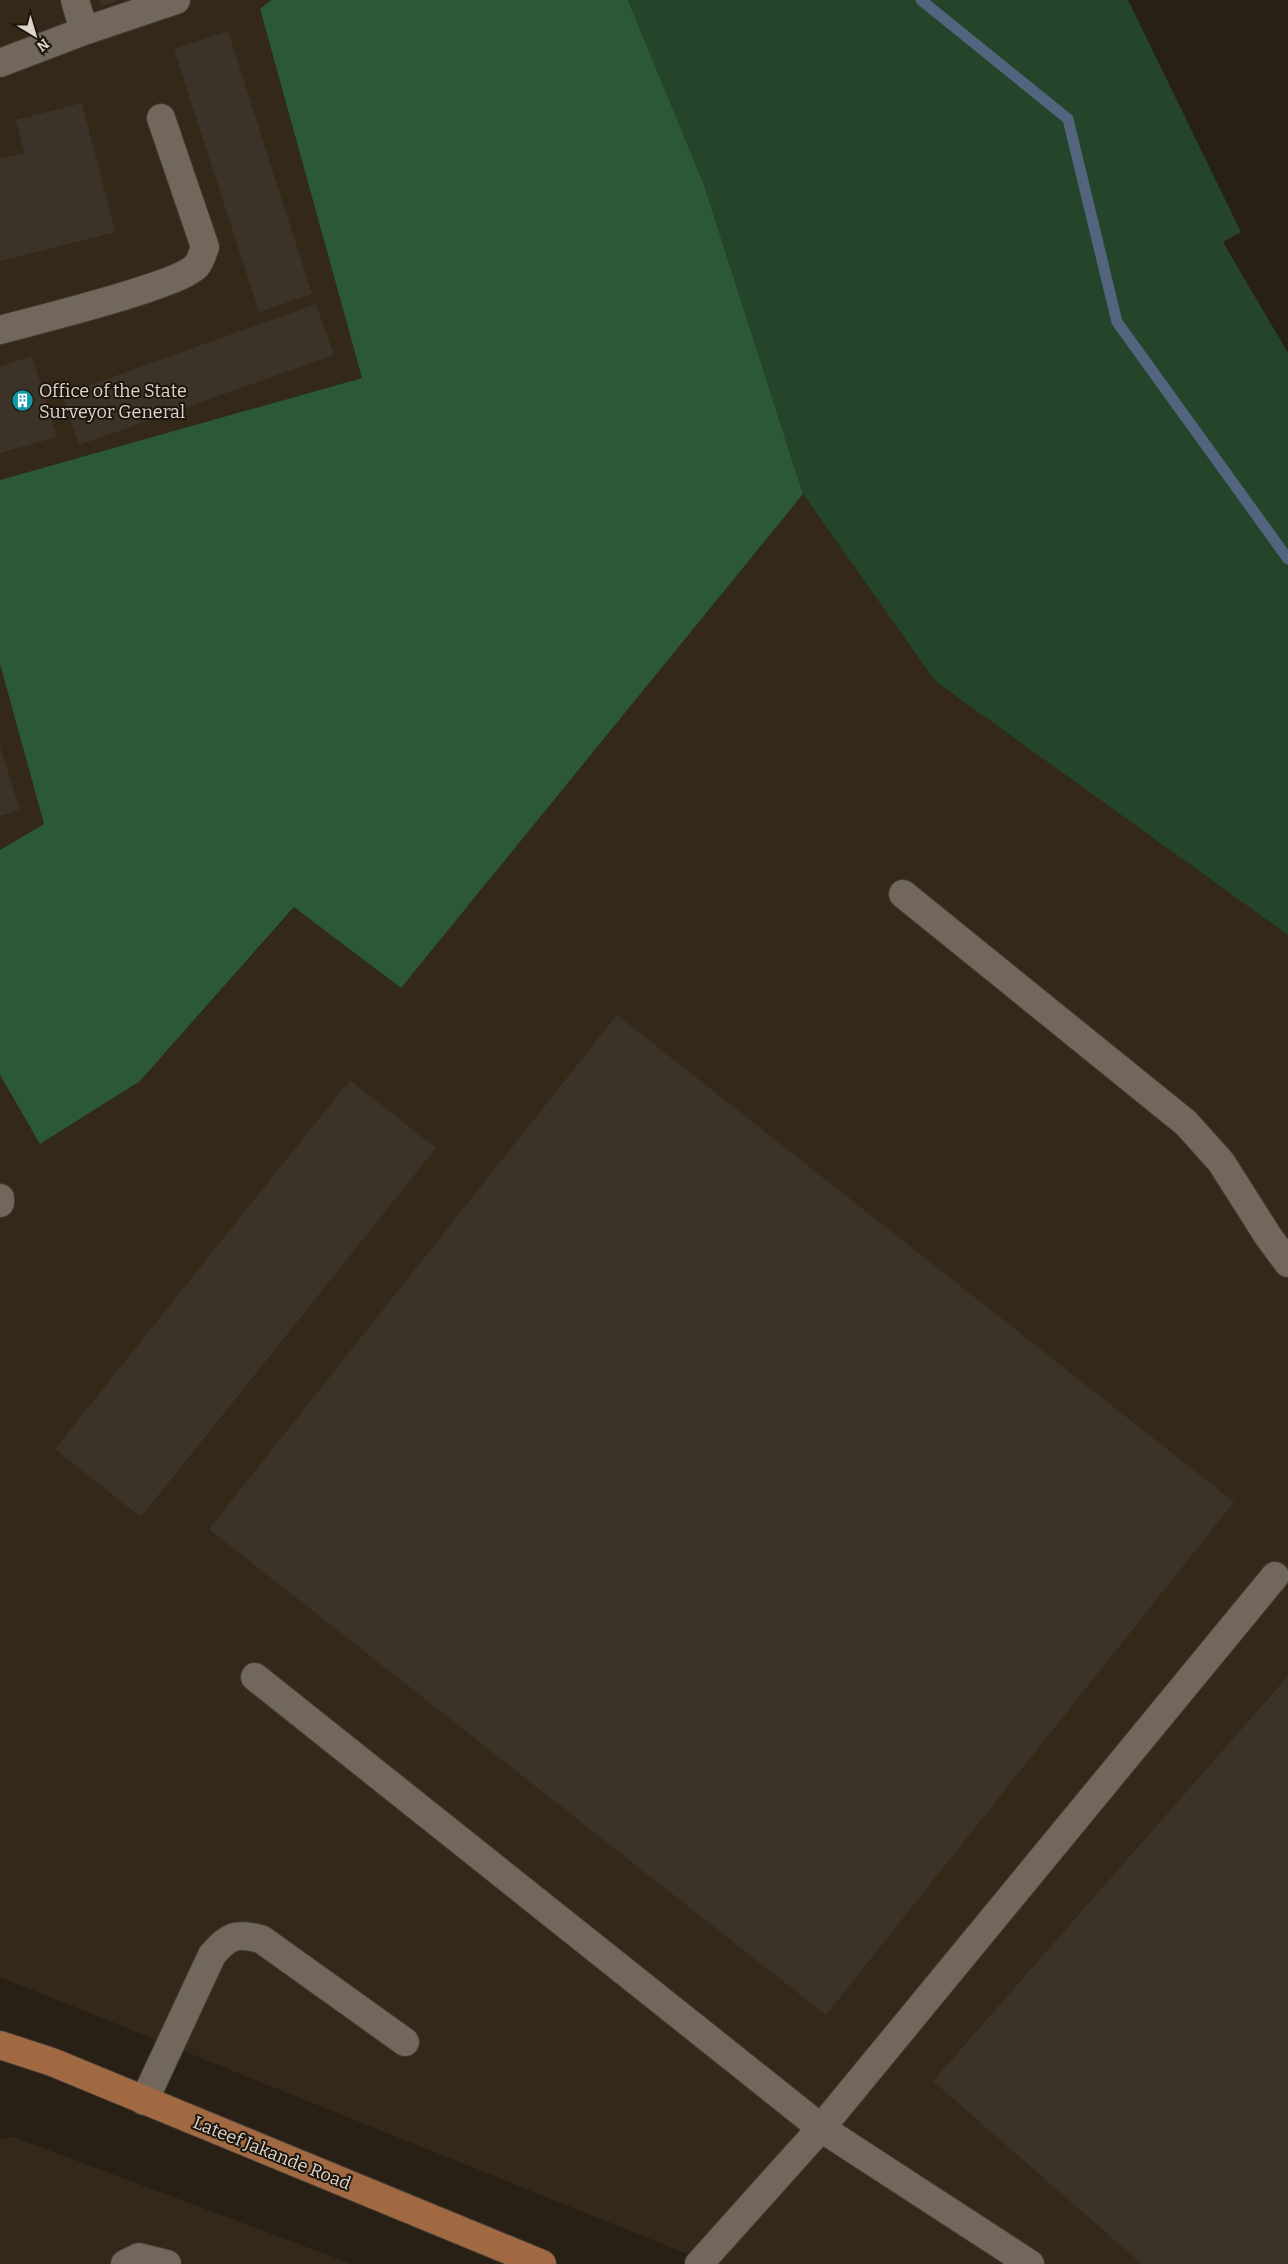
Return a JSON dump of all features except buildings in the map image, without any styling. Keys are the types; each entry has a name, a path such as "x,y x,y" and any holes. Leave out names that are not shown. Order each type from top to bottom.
{"main road":[{"name":"Lateef Jakande Road","path":"0,2045 52,2062 542,2264"}],"street":[{"path":"75,0 84,31"},
{"path":"0,62 176,0"},
{"path":"0,330 127,295 180,277 197,265 205,247 162,118"},
{"path":"903,894 1186,1123 1221,1162 1268,1236 1288,1263"},
{"path":"699,2264 821,2128 1274,1576"},
{"path":"255,1677 821,2128 1030,2264"},
{"path":"144,2101 212,1955 224,1940 241,1934 261,1939 405,2042"},
{"path":"125,2264 139,2257 167,2264"}],"shaded area":[{"path":"0,0 271,0 260,10 362,378 0,480"},
{"path":"803,494 935,681 1288,935 1288,2264 712,2264 0,1977 0,1075 40,1143 140,1081 295,907 401,988"},
{"path":"0,664 44,824 0,850"},
{"path":"14,2137 352,2264 0,2264 0,2140"}],"green space":[{"path":"271,0 628,0 704,185 803,494 401,988 294,907 140,1081 40,1144 0,1075 0,850 44,824 0,664 0,480 362,378 260,9"},
{"path":"628,0 1128,0 1241,232 1223,242 1288,353 1288,935 935,681 803,494 704,185"}],"waterway":[{"path":"921,0 1068,119 1117,322 1288,559"}],"place":[{"name":"Office of the State Surveyor General","path":"23,401"}]}
